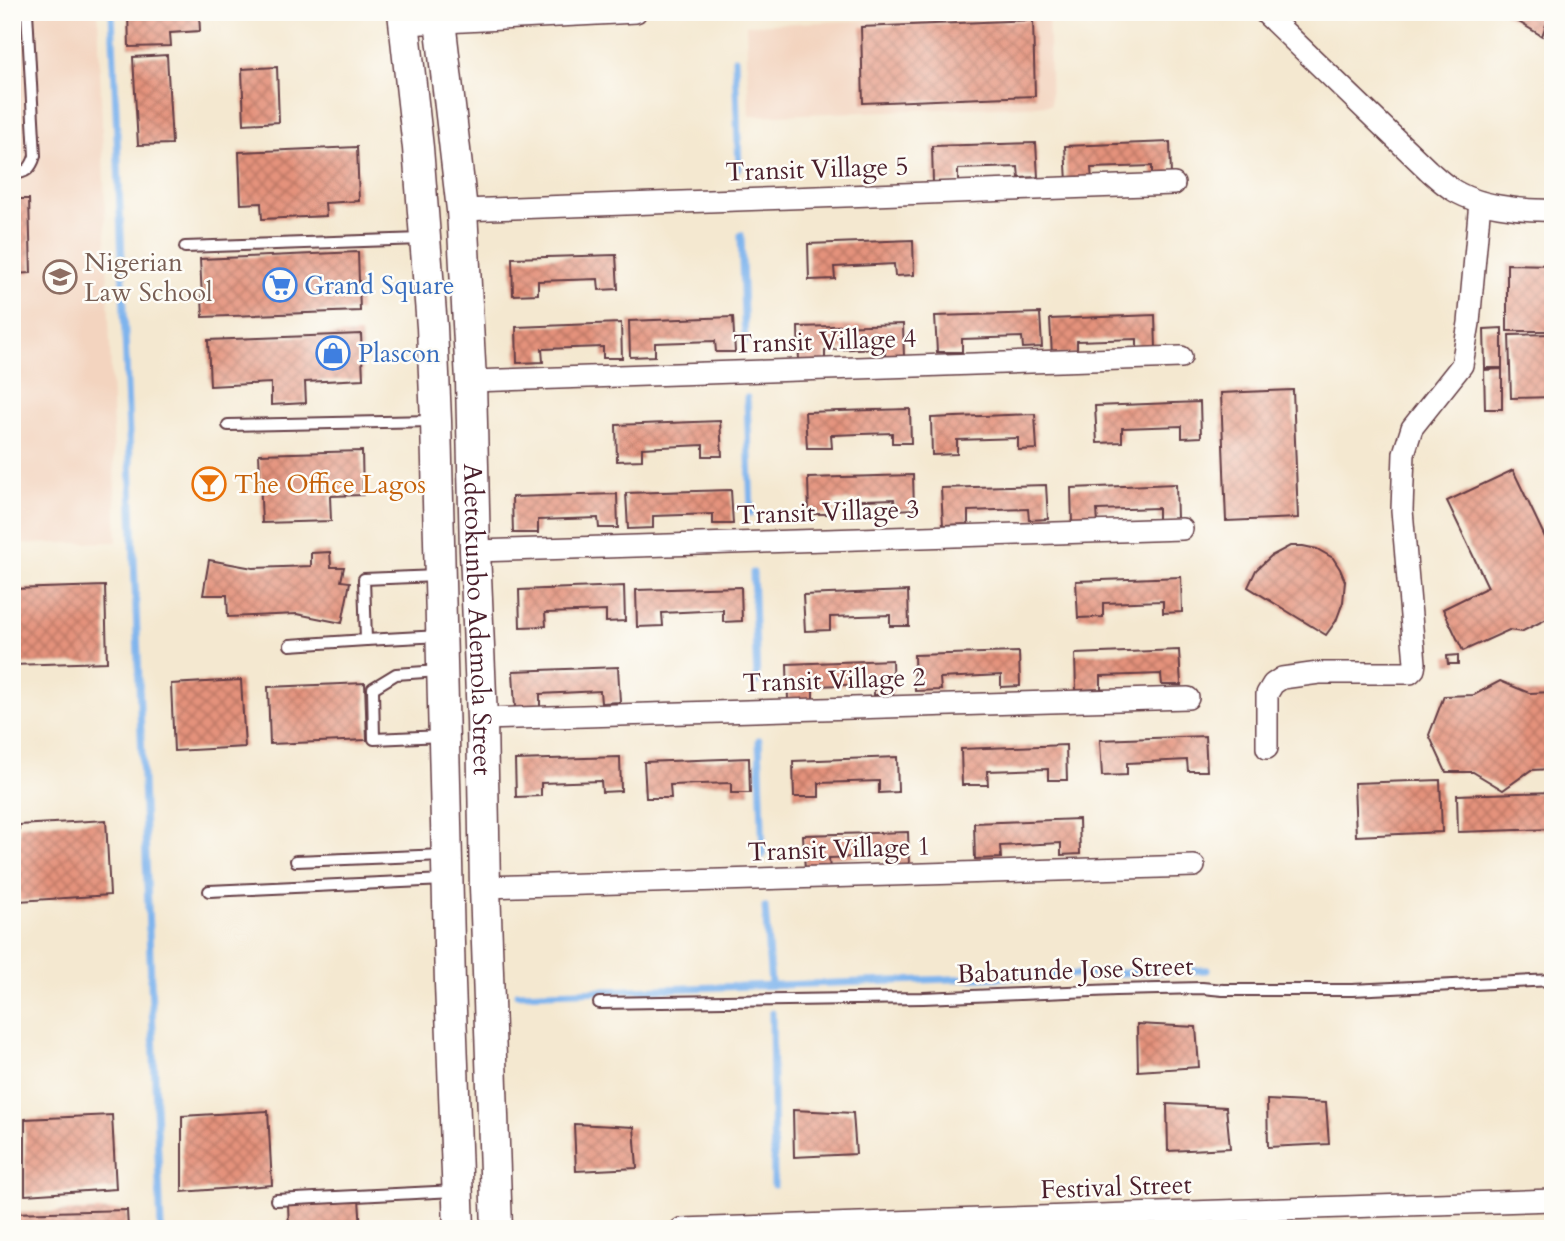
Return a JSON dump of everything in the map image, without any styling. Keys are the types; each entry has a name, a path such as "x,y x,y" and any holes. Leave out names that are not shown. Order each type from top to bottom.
{"main road":[{"name":"Adetokunbo Ademola Street","path":"440,17 461,210 471,381 497,1229"},
{"name":"Adetokunbo Ademola Street","path":"404,18 418,148 432,327 459,1229"}],"street":[{"path":"404,18 636,12"},
{"path":"1264,12 1451,189 1480,202 1537,211 1553,210"},
{"name":"Transit Village 5","path":"461,210 1174,184"},
{"path":"1266,748 1267,694 1273,684 1282,678 1319,673 1410,673 1414,669 1402,510 1404,453 1412,428 1462,365 1469,323 1480,202"},
{"name":"Transit Village 4","path":"471,381 1181,357"},
{"name":"Transit Village 3","path":"475,551 1182,529"},
{"name":"Transit Village 2","path":"482,719 1188,698"},
{"name":"Transit Village 1","path":"485,887 1194,866"},
{"name":"Festival Street","path":"681,1229 1553,1200"}],"lane":[{"path":"12,13 27,13 35,156 32,167 24,173 12,174"},
{"path":"185,247 425,238"},
{"path":"228,425 436,421"},
{"path":"366,640 364,579 440,576"},
{"path":"290,645 441,636"},
{"path":"442,671 396,674 373,688 374,739 444,736"},
{"path":"296,861 447,868"},
{"path":"209,891 447,868"},
{"name":"Babatunde Jose Street","path":"599,1003 923,998 1128,989 1352,990 1553,980"},
{"path":"276,1200 457,1191"}],"shaded area":[{"name":"Nigerian Law School","path":"12,12 98,12 117,542 12,544"},
{"path":"1048,13 1051,105 749,116 746,25"}],"building":[{"path":"128,12 199,12 200,31 170,33 171,46 129,47"},
{"path":"1502,12 1553,12 1553,27 1546,25 1542,36"},
{"path":"1033,20 1035,96 863,103 861,27"},
{"path":"167,55 172,144 138,145 133,57"},
{"path":"277,67 279,122 244,124 242,69"},
{"path":"1170,142 1171,177 1152,178 1152,166 1091,168 1092,181 1067,182 1065,146"},
{"path":"1036,143 1038,177 1019,178 1018,167 958,169 958,182 933,183 932,146"},
{"path":"357,147 359,201 325,203 326,216 262,219 261,203 241,204 239,152"},
{"path":"12,199 29,199 31,273 12,274"},
{"path":"913,240 914,275 895,276 894,264 834,267 835,279 809,280 808,244"},
{"name":"Grand Square","path":"358,252 360,311 203,317 200,259"},
{"path":"616,255 618,289 599,290 598,279 538,281 538,294 513,295 512,258"},
{"path":"1507,264 1553,265 1553,331 1507,331"},
{"path":"1040,313 1042,347 1023,348 1022,337 962,339 962,352 937,352 935,316"},
{"path":"1155,315 1156,349 1137,350 1137,339 1077,341 1077,354 1052,355 1050,319"},
{"path":"733,317 735,352 716,352 715,341 655,343 655,356 630,357 629,321"},
{"path":"621,323 622,358 603,358 603,347 542,349 543,362 517,363 516,327"},
{"path":"903,324 904,358 885,359 885,348 825,350 825,363 799,363 798,327"},
{"path":"1502,328 1502,368 1485,368 1484,329"},
{"path":"361,334 363,379 305,382 306,403 271,405 271,383 210,386 208,340"},
{"path":"1553,334 1553,397 1511,398 1509,335"},
{"path":"1502,369 1502,409 1485,409 1484,370"},
{"path":"1293,390 1298,518 1226,521 1221,393"},
{"path":"1200,402 1201,437 1182,438 1182,426 1122,428 1122,442 1097,443 1095,406"},
{"path":"910,409 911,443 892,443 892,433 831,435 832,448 807,448 805,412"},
{"path":"1035,414 1037,449 1018,450 1018,438 957,440 957,454 932,455 931,418"},
{"path":"720,421 722,456 703,456 703,445 642,448 642,460 617,461 616,425"},
{"path":"362,451 363,495 330,496 331,521 262,523 259,454"},
{"path":"1513,470 1553,554 1553,616 1521,632 1509,630 1463,651 1443,609 1488,587 1447,501"},
{"path":"913,475 914,509 895,510 894,499 834,501 834,514 809,514 808,478"},
{"path":"1176,484 1177,519 1158,519 1158,508 1097,510 1098,523 1072,524 1071,488"},
{"path":"1046,485 1048,519 1029,520 1028,509 968,511 968,524 943,525 941,488"},
{"path":"731,490 733,524 713,524 713,514 653,516 653,528 628,529 626,493"},
{"path":"617,494 618,528 599,528 598,518 538,520 538,533 513,533 512,497"},
{"path":"1290,546 1317,549 1333,558 1345,581 1343,602 1336,621 1326,635 1248,587 1256,570 1271,556"},
{"path":"330,552 331,567 344,567 341,581 350,582 342,623 297,614 228,617 227,595 203,595 209,560 253,568 311,566 311,553"},
{"path":"1181,577 1182,612 1163,613 1163,601 1103,603 1103,617 1078,618 1076,581"},
{"path":"105,586 107,662 12,665 12,589"},
{"path":"624,586 625,621 606,622 606,611 545,613 546,626 520,627 519,590"},
{"path":"741,587 742,621 723,622 723,610 662,613 663,626 637,627 636,590"},
{"path":"908,591 909,626 890,626 890,615 830,617 830,630 805,631 803,595"},
{"path":"1179,650 1181,685 1162,685 1161,674 1101,676 1101,689 1076,690 1075,654"},
{"path":"1019,652 1020,686 1001,687 1001,675 940,678 941,690 915,691 914,655"},
{"path":"1458,655 1458,664 1448,664 1447,656"},
{"path":"892,660 893,695 874,695 874,684 813,686 813,699 788,700 787,664"},
{"path":"618,667 620,702 601,703 600,691 540,694 540,707 515,708 513,671"},
{"path":"241,680 245,747 174,751 171,684"},
{"path":"1500,681 1529,693 1553,692 1553,769 1531,770 1503,790 1473,772 1446,772 1429,735 1444,696 1474,695"},
{"path":"365,683 367,740 270,744 268,687"},
{"path":"1205,736 1207,771 1188,771 1187,760 1127,763 1127,775 1102,776 1100,740"},
{"path":"1066,745 1067,780 1048,780 1048,769 987,771 988,785 962,785 961,749"},
{"path":"620,757 621,791 602,792 601,781 541,783 541,796 516,797 515,760"},
{"path":"897,757 898,792 879,793 879,781 819,783 819,797 794,797 793,761"},
{"path":"749,758 750,793 731,793 731,783 670,785 671,798 646,798 644,762"},
{"path":"1440,780 1442,832 1356,836 1354,783"},
{"path":"1553,792 1553,829 1458,832 1457,795"},
{"path":"1079,819 1080,854 1061,855 1061,843 1000,846 1001,858 975,859 974,823"},
{"path":"106,820 110,895 19,901 19,825"},
{"path":"908,832 909,866 890,867 890,856 829,858 830,871 805,871 803,835"},
{"path":"1137,1024 1196,1027 1199,1067 1138,1071"},
{"path":"1267,1100 1326,1103 1329,1144 1268,1147"},
{"path":"1167,1104 1226,1107 1230,1148 1168,1151"},
{"path":"793,1110 853,1113 856,1154 794,1157"},
{"path":"268,1111 272,1185 182,1192 182,1116"},
{"path":"112,1115 116,1189 25,1195 25,1119"},
{"path":"574,1124 634,1127 637,1168 576,1171"},
{"path":"359,1199 361,1229 289,1229 288,1203"},
{"path":"127,1210 128,1229 12,1229 12,1213"}],"waterway":[{"path":"112,12 161,1229"},
{"path":"735,59 739,168"},
{"path":"741,235 745,342"},
{"path":"747,398 751,513"},
{"path":"753,573 757,682"},
{"path":"759,740 763,855"},
{"path":"765,907 771,985"},
{"path":"517,994 1207,970"},
{"path":"772,1013 774,1185"}],"place":[{"name":"Nigerian Law School","path":"60,277"},
{"name":"Grand Square","path":"280,285"},
{"name":"Plascon","path":"333,353"},
{"name":"The Office Lagos","path":"209,484"}]}
